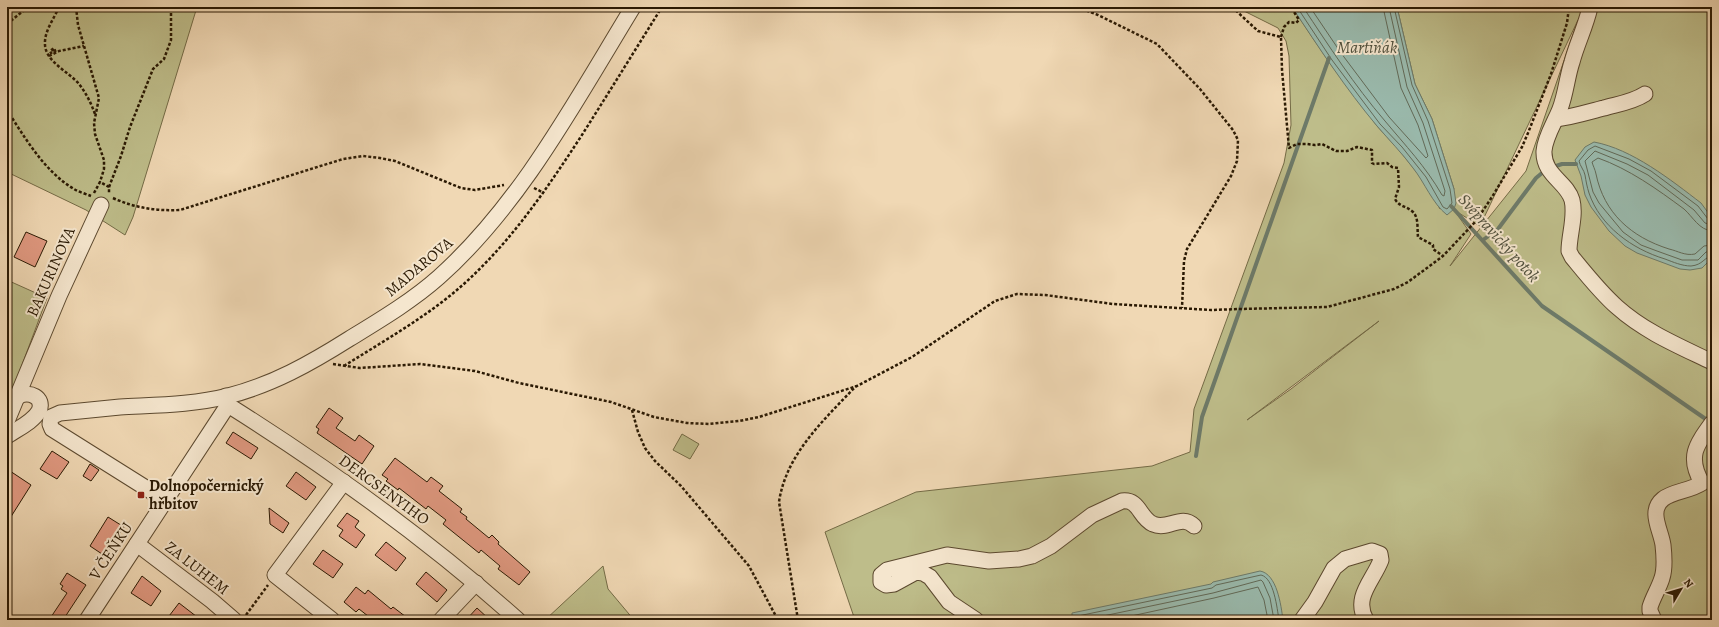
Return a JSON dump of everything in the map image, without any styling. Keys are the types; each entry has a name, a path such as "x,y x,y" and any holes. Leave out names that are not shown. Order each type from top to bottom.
{"street":[{"name":"MADAROVA","path":"165,500 52,429 49,421 55,414 120,407 160,406 227,400 294,372 389,314 438,278 481,236 522,183 546,147 633,7"},
{"path":"1590,7 1572,60 1563,99 1547,138 1544,152 1546,163 1572,199 1573,207 1569,251 1572,257 1617,307 1667,341 1712,362"},
{"path":"1556,119 1584,114 1621,104 1645,94"},
{"name":"BAKURINOVA","path":"7,421 19,396 59,296 101,199"},
{"path":"7,436 34,417 38,411 39,400 34,395 24,393 19,396"},
{"name":"DERCSENYIHO","path":"227,400 389,514 476,583 518,620"},
{"name":"V ČEŇKU","path":"87,620 165,500 227,400"},
{"path":"1654,620 1650,607 1663,576 1663,546 1656,520 1656,510 1658,504 1663,498 1707,486 1696,472 1694,458 1695,451 1708,428"},
{"path":"332,620 275,575 344,482"},
{"path":"976,620 949,602 930,577 924,573 916,572 890,585 883,584 880,575 887,570 947,555 989,561 1019,559 1032,556 1051,546 1092,515 1127,500 1134,503 1147,521 1155,525 1163,526 1177,521 1186,520 1194,526"},
{"name":"ZA LUHEM","path":"137,544 212,601 234,620"},
{"path":"1302,620 1315,602 1334,568 1345,560 1367,551 1372,551 1380,554 1381,560 1363,594 1362,609 1366,620"},
{"path":"440,620 476,583"}],"path":[{"path":"7,24 28,7"},
{"path":"59,7 47,31 45,45 49,56 77,82 87,96 96,114"},
{"path":"76,7 78,25 99,98 96,114 95,134 104,160 104,170 100,182"},
{"path":"109,187 130,127 153,69 164,59 171,40 171,7"},
{"path":"1077,7 1098,15 1157,44 1200,88 1233,130 1238,140 1237,160 1231,176 1187,249 1184,262 1182,308"},
{"path":"1232,7 1258,31 1280,37"},
{"path":"1239,7 1239,12"},
{"path":"1292,7 1299,20 1296,23 1289,22 1284,27 1280,37 1289,148 1297,144 1315,146 1322,144 1336,151 1347,151 1357,147 1366,148 1372,150 1372,163 1387,163 1392,167 1398,168 1399,187 1395,199 1398,204 1413,212 1417,220 1418,237 1433,245 1433,249 1443,256"},
{"path":"320,357 331,364 360,368 420,364 476,371 519,383 611,402 654,417 687,423 709,424 739,421 782,411 857,386 912,357 995,301 1017,294 1045,295 1113,304 1225,310 1327,308 1394,289 1408,282 1443,256 1476,221 1492,198 1528,133 1551,74 1567,23 1569,7"},
{"path":"49,56 84,46"},
{"path":"52,49 54,48 56,53"},
{"path":"7,110 36,153 55,174 74,189 101,199 128,206 164,211 180,210 342,159 363,156 395,161 461,188 476,190 522,183"},
{"path":"798,620 779,502 781,488 791,464 808,438 857,386"},
{"path":"632,410 638,432 645,448 655,461 681,486 748,566 778,620"},
{"path":"241,620 250,611 275,575"}],"shaded area":[{"path":"7,7 197,7 133,217 125,235 86,210 7,172"},
{"path":"1236,7 1292,7 1329,62 1377,126 1423,180 1440,209 1454,189 1432,119 1415,84 1397,7 1712,7 1712,620 855,620 825,532 916,492 1152,466 1190,452 1194,409 1284,163 1291,125 1289,56 1286,41 1278,28","holes":["1578,20 1526,171 1450,266 1471,234 1454,210 1480,226","1379,321 1291,389 1247,420"]},
{"path":"7,280 47,298 13,389 7,389"},
{"path":"682,434 699,444 690,459 673,450"},
{"path":"603,566 608,589 634,620 545,620"}],"water":[{"name":"Martiňák","path":"1292,7 1397,7 1415,84 1432,119 1454,189 1456,203 1454,209 1447,215 1437,205 1409,162 1354,98"},
{"path":"1594,142 1623,151 1637,158 1664,175 1701,203 1712,218 1712,258 1702,268 1690,270 1680,269 1637,253 1625,246 1609,231 1591,207 1585,195 1581,176 1575,160 1585,147"},
{"path":"1260,571 1266,573 1274,584 1279,599 1283,620 1072,620 1072,613 1211,584 1213,582"}],"building":[{"path":"26,232 47,241 35,267 14,257"},
{"path":"329,408 343,418 336,428 355,441 359,435 374,446 362,464 317,433 319,429 316,427"},
{"path":"233,432 258,448 251,459 226,443"},
{"path":"52,451 69,462 57,479 40,469"},
{"path":"395,458 427,482 431,477 443,486 439,491 462,509 460,512 467,517 466,519 489,538 492,535 499,542 498,544 530,572 519,585 498,569 500,566 481,550 479,553 443,524 446,520 428,506 426,509 399,488 398,490 386,481 388,479 382,475"},
{"path":"90,464 99,470 91,481 83,476"},
{"path":"7,469 31,485 7,523"},
{"path":"296,472 316,487 306,500 286,486"},
{"path":"269,508 289,523 283,533 270,524"},
{"path":"347,513 359,521 355,527 365,535 356,548 339,536 343,530 337,526"},
{"path":"108,517 124,527 105,556 90,546"},
{"path":"386,542 406,558 396,571 375,555"},
{"path":"323,550 343,564 333,578 313,564"},
{"path":"426,572 447,590 437,602 416,584"},
{"path":"67,573 86,585 63,620 49,620 67,593 61,589 63,586 60,584"},
{"path":"142,576 161,591 151,606 131,593"},
{"path":"356,587 365,594 368,590 391,609 393,607 410,620 373,620 359,609 356,612 344,602"},
{"path":"179,603 201,620 166,620"},
{"path":"477,608 490,620 466,620"}],"waterway":[{"path":"1196,456 1202,417 1329,58"},
{"path":"1553,167 1562,164 1576,164"},
{"path":"1483,240 1498,229 1536,178 1542,173"},
{"name":"Svépravický potok","path":"1451,206 1542,306 1710,422"}],"place":[{"name":"Dolnopočernický hřbitov","path":"141,495"}]}
